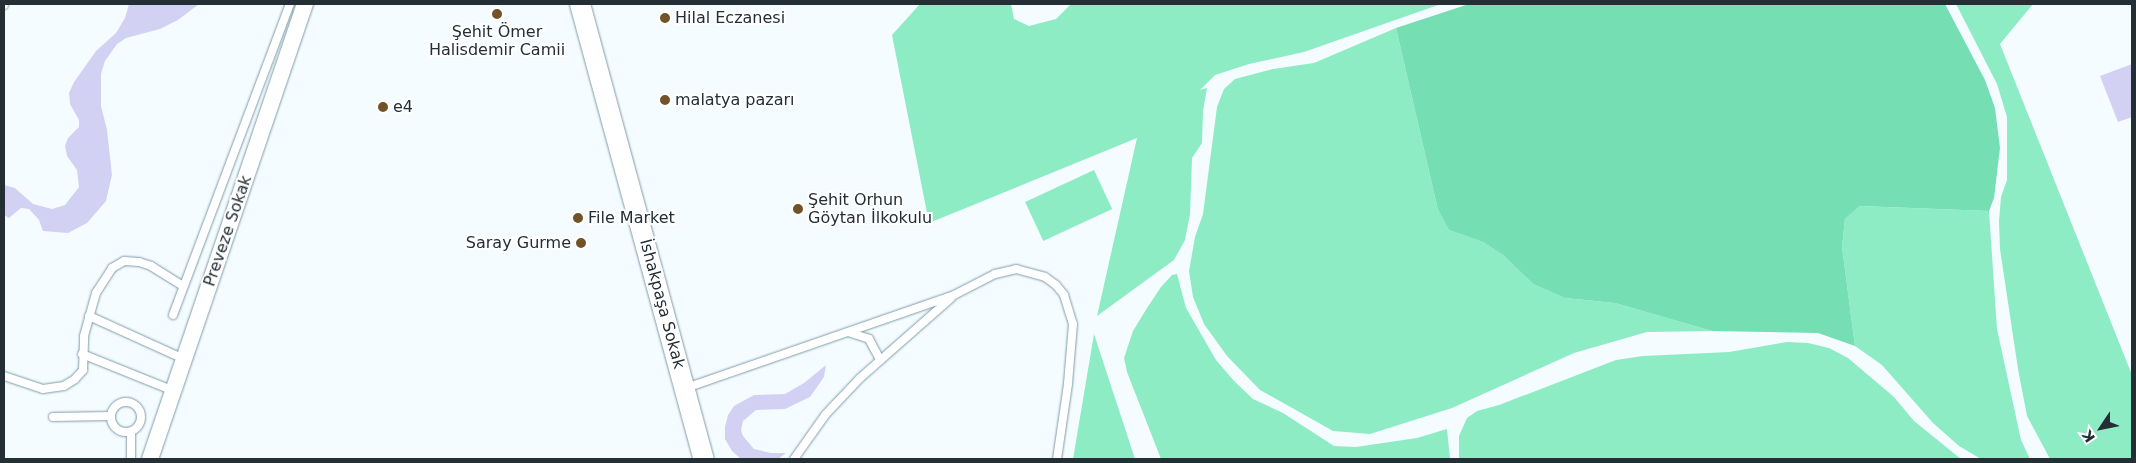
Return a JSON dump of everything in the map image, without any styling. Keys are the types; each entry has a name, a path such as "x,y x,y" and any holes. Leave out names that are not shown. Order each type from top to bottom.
{"street":[{"name":"Preveze Sokak","path":"150,459 305,4"},
{"name":"İshakpaşa Sokak","path":"580,4 704,459"}],"lane":[{"path":"173,315 290,4"},
{"path":"4,376 43,389 64,386 76,379 83,370 82,354 89,316 96,294 103,279 112,268 124,261 139,262 151,266 183,286"},
{"path":"685,388 954,295 995,274 1016,268 1045,277 1056,285 1064,295 1073,324 1073,342 1057,459"},
{"path":"794,459 826,414 880,360 954,295"},
{"path":"89,316 184,358"},
{"path":"848,332 869,339 880,360"},
{"path":"82,354 174,391"},
{"path":"131,432 116,429 111,421 110,416 115,406 124,402 138,407 141,421 131,432 131,459"},
{"path":"53,418 110,416"}],"green space":[{"path":"920,4 1011,4 1014,19 1029,26 1056,19 1071,4 1441,4 1304,52 1249,64 1215,75 1200,90 1207,88 1203,111 1202,143 1192,158 1190,214 1185,240 1174,260 1097,316 1137,138 929,223 892,35"},
{"path":"1469,4 1945,4 1985,80 1995,108 2000,148 1994,198 1989,211 1860,206 1845,219 1842,247 1855,346 1818,333 1712,331 1615,303 1565,298 1533,284 1503,255 1483,242 1449,230 1438,210 1396,28"},
{"path":"1956,4 2033,4 2000,44 2132,375 2132,459 2050,459 2027,416 2000,249 1999,221 2001,197 2007,180 2007,117 1997,84"},
{"path":"1396,28 1438,210 1449,230 1483,242 1503,255 1533,284 1565,298 1615,303 1712,331 1647,332 1574,353 1452,408 1370,434 1333,431 1260,390 1227,356 1204,324 1193,297 1189,271 1195,237 1203,214 1217,107 1224,89 1235,79 1273,69 1314,63"},
{"path":"1094,170 1112,209 1043,241 1025,202"},
{"path":"1860,206 1989,211 1997,329 2021,440 2030,459 1981,459 1959,446 1933,423 1882,365 1855,346 1842,247 1845,219"},
{"path":"1177,274 1186,308 1216,360 1253,399 1283,413 1334,446 1356,447 1417,438 1447,429 1450,459 1161,459 1127,372 1124,358 1133,331 1147,308 1161,287 1172,275"},
{"path":"1094,334 1135,459 1073,459"},
{"path":"1787,342 1808,343 1829,348 1848,358 1894,397 1914,421 1961,459 1459,459 1459,436 1467,418 1477,411 1499,405 1616,360 1643,356 1729,352"}],"water":[{"path":"129,4 199,4 178,20 160,29 126,38 117,44 105,61 101,74 101,106 107,130 112,175 106,201 87,223 68,233 43,231 39,220 29,209 21,208 9,218 4,215 4,185 15,188 33,204 52,209 65,205 79,187 77,170 67,156 65,146 68,138 79,127 79,120 70,104 69,93 74,82 96,51 116,33 125,18"},
{"path":"2132,64 2132,117 2118,122 2100,76"},
{"path":"826,365 824,377 810,397 785,409 756,410 743,421 741,430 743,436 754,449 771,453 786,453 778,459 741,459 732,451 725,439 725,427 728,415 734,406 754,395 785,394 804,383"}],"place":[{"name":"Şehit Ömer Halisdemir Camii","path":"497,14"},
{"name":"Hilal Eczanesi","path":"665,18"},
{"name":"malatya pazarı","path":"665,100"},
{"name":"e4","path":"383,107"},
{"name":"Şehit Orhun Göytan İlkokulu","path":"798,209"},
{"name":"File Market","path":"578,218"},
{"name":"Saray Gurme","path":"581,243"}]}
